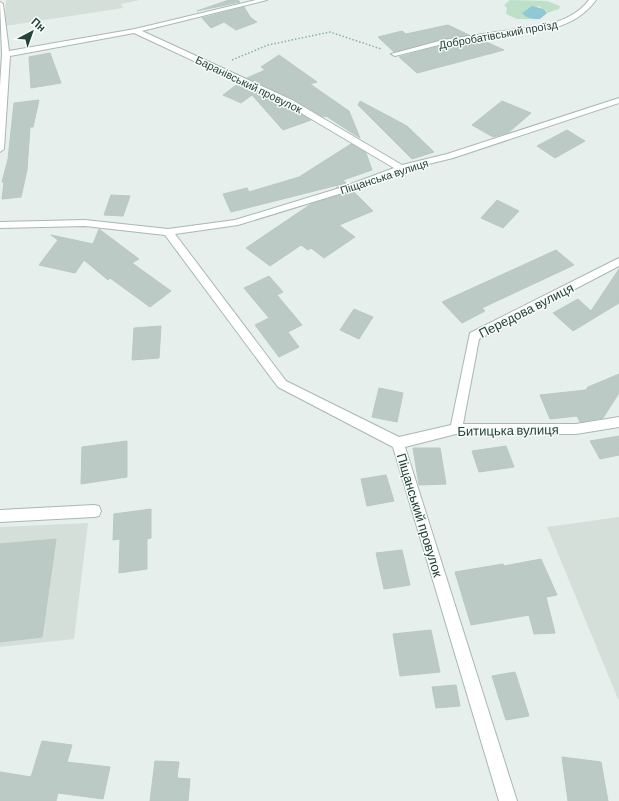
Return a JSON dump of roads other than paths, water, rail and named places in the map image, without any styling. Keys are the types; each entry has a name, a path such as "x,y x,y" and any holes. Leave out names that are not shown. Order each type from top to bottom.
{"street":[{"path":"6,54 135,31 264,0"},
{"name":"Добробатівський проїзд","path":"395,54 443,42 551,26 568,21 585,10 593,0"},
{"path":"0,4 6,54 0,149"},
{"name":"Баранівський провулок","path":"135,31 289,102 401,168"},
{"name":"Піщанська вулиця","path":"168,232 235,223 346,189 401,168 450,156 619,100"},
{"path":"0,225 85,223 168,232"},
{"name":"Піщанський провулок","path":"168,232 282,384 398,443 508,801"},
{"name":"Передова вулиця","path":"456,429 474,336 619,262"},
{"name":"Битицька вулиця","path":"398,443 456,429 576,429 619,422"},
{"path":"0,516 94,512"}],"water":[{"path":"532,6 544,9 547,13 540,19 528,18 522,13"}]}
